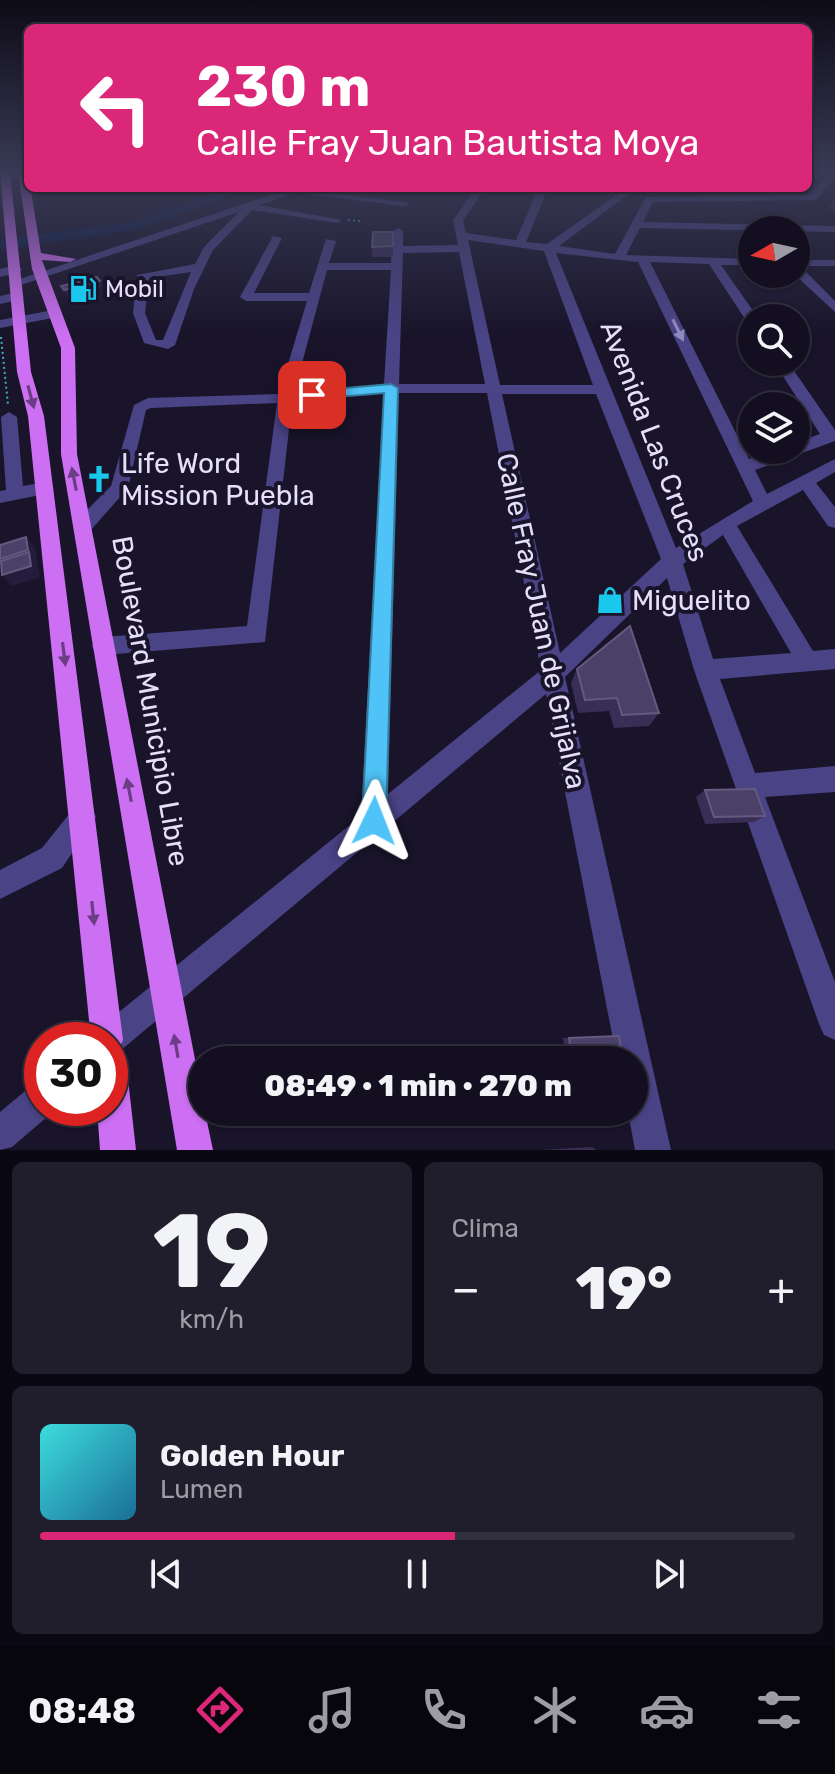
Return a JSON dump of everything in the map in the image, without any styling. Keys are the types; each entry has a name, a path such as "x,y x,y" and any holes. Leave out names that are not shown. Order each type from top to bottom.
{"main road":[{"name":"Boulevard Municipio Libre","path":"10,226 13,249 53,314 68,348 71,364 69,454 195,1150"},
{"name":"Boulevard Municipio Libre","path":"32,226 27,271 7,324 36,416 106,1022"},
{"path":"27,271 70,259"},
{"path":"116,1126 118,1150"}],"street":[{"path":"70,259 170,226"},
{"path":"0,273 27,271 182,226"},
{"path":"198,267 143,275 139,313 151,343 168,345 198,267 208,249 230,226"},
{"name":"Calle Fray Juan de Grijalva","path":"459,226 631,1046"},
{"path":"520,243 527,226"},
{"path":"549,248 580,226"},
{"path":"619,258 636,226"},
{"path":"810,227 835,229"},
{"path":"277,238 246,297 312,297"},
{"path":"103,646 257,635 285,398 330,241"},
{"path":"322,267 397,249 463,242 520,243 643,260 738,262"},
{"name":"Avenida Las Cruces","path":"549,248 602,390 672,561 705,670 835,1024"},
{"path":"374,821 397,249"},
{"path":"643,260 763,504"},
{"path":"713,261 742,304"},
{"path":"810,265 835,263"},
{"path":"0,300 27,271"},
{"path":"810,281 835,308"},
{"path":"7,324 53,314"},
{"path":"791,376 832,435 810,443"},
{"path":"83,526 119,488 139,408 143,404 285,398 391,388 602,390"},
{"path":"9,417 7,496 45,488"},
{"path":"745,467 753,464"},
{"path":"128,1023 553,674 672,561 726,524 835,465"},
{"path":"805,480 835,521"},
{"path":"726,524 807,661"},
{"path":"705,670 835,659"},
{"path":"748,786 835,779"},
{"path":"0,885 52,858 83,817"},
{"path":"52,858 89,871"},
{"path":"0,1135 24,1114"},
{"name":"Calle Fray Juan de Grijalva","path":"648,1126 653,1150"}],"path":[{"path":"7,324 9,417"}],"building":[{"path":"373,232 393,232 393,246 372,247"},
{"path":"97,277 100,281 64,290 61,286"},
{"path":"26,537 28,550 0,559 0,545"},
{"path":"29,552 31,566 2,575 1,561"},
{"path":"630,626 659,713 622,715 617,698 585,700 577,669"},
{"path":"755,789 765,816 714,817 705,790"},
{"path":"619,1036 621,1046 570,1046 569,1038"}],"waterway":[{"path":"0,245 133,226"}],"place":[{"name":"Mobil","path":"83,289"},
{"name":"Life Word Mission Puebla","path":"99,479"},
{"name":"Miguelito","path":"610,600"}],"route":[{"path":"312,395 391,388 374,821"}]}
